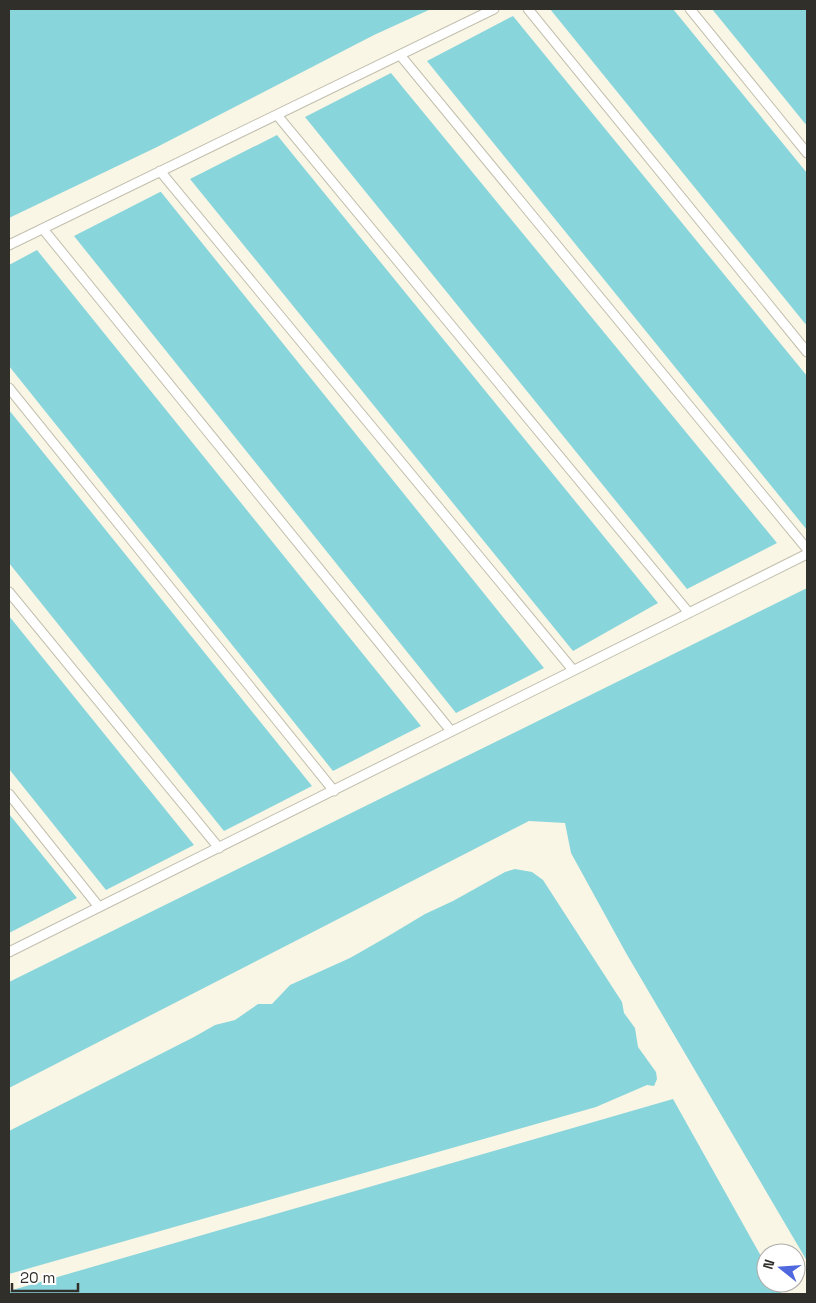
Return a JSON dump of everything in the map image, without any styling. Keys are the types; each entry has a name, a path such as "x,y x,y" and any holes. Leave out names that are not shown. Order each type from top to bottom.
{"lane":[{"path":"9,245 494,9"},
{"path":"528,9 807,352"},
{"path":"690,9 807,152"},
{"path":"400,55 807,548"},
{"path":"277,115 689,613"},
{"path":"160,172 573,670"},
{"path":"43,229 451,731"},
{"path":"9,388 334,791"},
{"path":"9,952 807,554"},
{"path":"9,592 219,848"},
{"path":"9,794 99,907"}],"water":[{"path":"9,9 431,9 374,35 157,147 9,218"},
{"path":"550,9 673,9 807,173 807,326"},
{"path":"712,9 807,9 807,126"},
{"path":"513,16 807,376 807,530 427,61"},
{"path":"391,73 777,543 687,589 305,117"},
{"path":"277,135 658,603 573,651 190,179"},
{"path":"160,192 544,668 456,713 74,236"},
{"path":"37,250 421,726 333,771 9,366 9,265"},
{"path":"9,410 312,786 224,831 9,563"},
{"path":"807,588 807,1261 806,1243 796,1243 626,953 571,853 565,823 529,821 9,1088 9,982"},
{"path":"9,616 194,845 106,890 9,769"},
{"path":"9,814 77,898 9,933"},
{"path":"515,869 532,872 543,880 622,1002 624,1013 635,1028 638,1047 656,1072 657,1079 654,1086 647,1085 596,1107 9,1274 9,1131 215,1025 235,1020 258,1004 272,1004 290,985 350,958 425,914 453,901 505,872"},
{"path":"673,1099 756,1247 756,1293 782,1294 9,1294 9,1291"}]}
